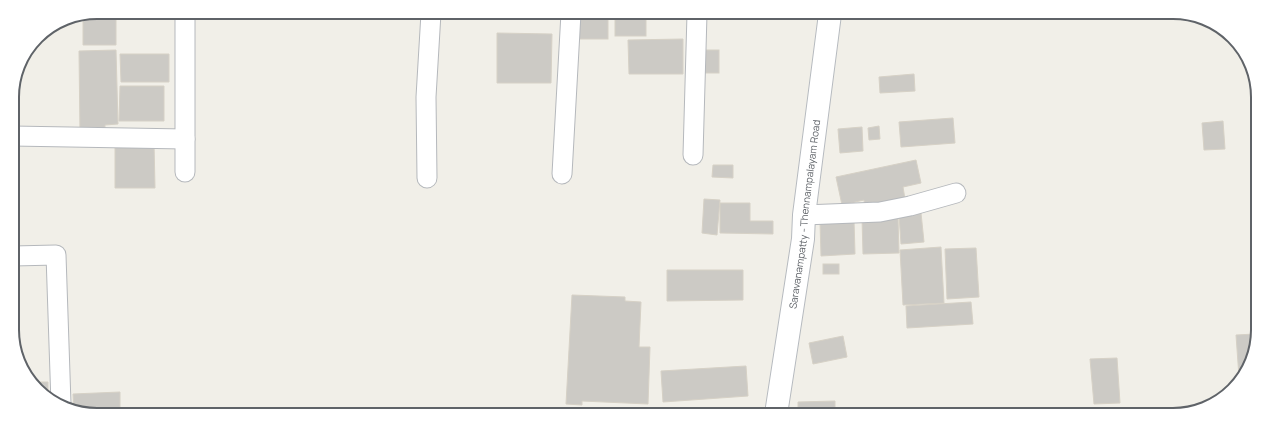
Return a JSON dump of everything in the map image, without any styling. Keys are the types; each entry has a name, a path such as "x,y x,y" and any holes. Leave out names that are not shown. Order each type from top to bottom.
{"main road":[{"name":"Saravanampatty - Thennampalayam Road","path":"777,408 803,239 804,215 829,19"}],"street":[{"path":"185,19 185,172"},
{"path":"427,178 426,97 431,19"},
{"path":"562,174 571,19"},
{"path":"693,155 697,19"},
{"path":"19,136 185,139"},
{"path":"804,215 880,212 910,206 956,193"},
{"path":"19,256 56,255 61,399"}],"building":[{"path":"116,19 116,45 83,45 83,21"},
{"path":"574,19 608,19 608,39 574,39"},
{"path":"615,19 646,19 646,36 615,36"},
{"path":"497,33 552,34 551,83 497,83"},
{"path":"683,39 683,74 629,74 628,40"},
{"path":"116,50 118,124 105,125 105,134 80,133 79,51"},
{"path":"705,50 719,50 719,73 705,73"},
{"path":"120,54 169,54 169,82 121,82"},
{"path":"914,74 915,91 880,93 879,77"},
{"path":"120,86 164,86 164,121 119,121"},
{"path":"953,118 955,143 901,147 899,122"},
{"path":"1223,121 1225,149 1204,150 1202,123"},
{"path":"879,126 880,139 869,140 868,128"},
{"path":"862,127 863,151 840,153 838,129"},
{"path":"115,143 154,143 155,188 115,188"},
{"path":"916,160 921,183 903,187 905,199 865,208 864,200 842,205 836,177"},
{"path":"713,165 733,165 733,178 712,177"},
{"path":"704,199 720,200 717,235 702,233"},
{"path":"720,203 750,203 750,221 773,221 773,234 720,233"},
{"path":"921,213 924,242 901,244 899,215"},
{"path":"898,217 899,253 863,254 862,218"},
{"path":"854,220 855,254 821,256 820,222"},
{"path":"941,247 944,303 903,305 900,250"},
{"path":"976,248 979,297 947,299 945,249"},
{"path":"823,264 839,264 839,274 823,274"},
{"path":"667,270 743,270 743,300 667,301"},
{"path":"572,295 625,297 625,301 641,302 639,347 650,347 648,404 582,401 582,405 566,404"},
{"path":"971,302 973,324 907,328 906,306"},
{"path":"1251,334 1245,360 1239,372 1236,335"},
{"path":"843,336 847,357 813,364 809,343"},
{"path":"1117,358 1120,403 1094,404 1090,359"},
{"path":"746,366 748,396 663,402 661,371"},
{"path":"39,382 48,382 48,391"},
{"path":"120,392 120,408 97,408 77,405 74,404 73,394"},
{"path":"835,401 835,408 798,408 798,402"}]}
